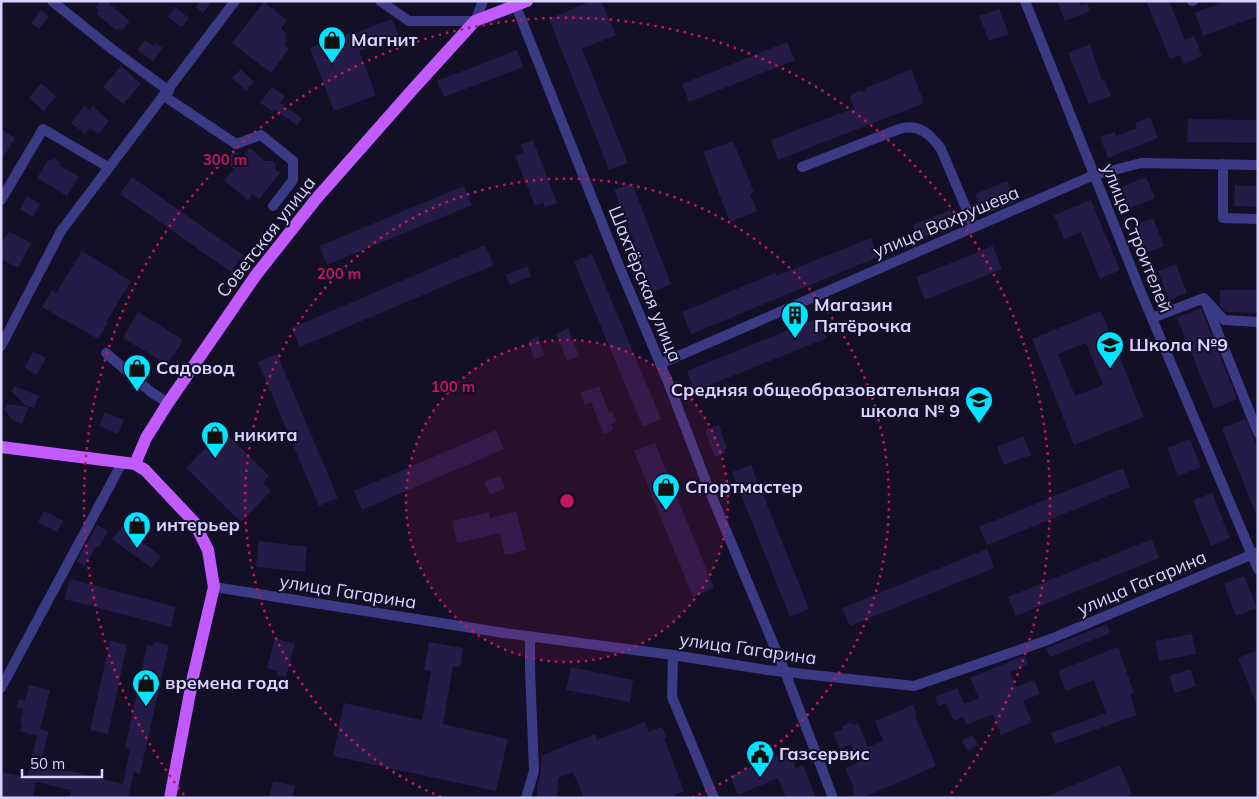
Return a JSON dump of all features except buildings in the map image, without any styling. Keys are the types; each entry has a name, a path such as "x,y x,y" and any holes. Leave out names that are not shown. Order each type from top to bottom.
{"main road":[{"path":"476,21 521,4"},
{"name":"Советская улица","path":"129,463 256,275 310,207 449,49 476,21"},
{"path":"1,446 129,463 145,470 194,522 208,550 214,587 193,677 170,798"}],"street":[{"path":"52,1 166,93 236,144 261,135 293,161 293,180 273,206"},
{"path":"1,346 61,231 235,1"},
{"path":"380,1 410,21 476,21 484,1"},
{"name":"улица Строителей","path":"1025,1 1152,318 1255,554 1258,569"},
{"name":"Шахтёрская улица","path":"521,4 613,250 785,672 833,798"},
{"path":"802,167 899,129 915,127 929,134 941,149 974,227"},
{"path":"1,200 44,129 108,167"},
{"name":"улица Вахрушева","path":"660,364 1094,175 1141,163 1258,165"},
{"path":"1223,164 1223,218 1258,219"},
{"path":"1152,318 1204,298"},
{"path":"1204,298 1224,320 1258,322"},
{"path":"1204,298 1258,432"},
{"path":"106,353 151,392 168,403"},
{"name":"Советская улица","path":"1,688 129,463"},
{"name":"улица Гагарина","path":"214,587 530,637 785,672 914,686 1048,640 1255,554"},
{"path":"526,798 534,771 530,637"},
{"path":"672,655 672,697 714,798"}],"place":[{"name":"Магнит","path":"332,64"},
{"name":"Магазин Пятёрочка","path":"795,339"},
{"name":"Школа №9","path":"1110,369"},
{"name":"Садовод","path":"137,392"},
{"name":"Средняя общеобразовательная школа № 9","path":"979,424"},
{"name":"никита","path":"215,459"},
{"name":"Спортмастер","path":"666,511"},
{"name":"интерьер","path":"137,549"},
{"name":"времена года","path":"146,707"},
{"name":"Газсервис","path":"760,778"}]}
